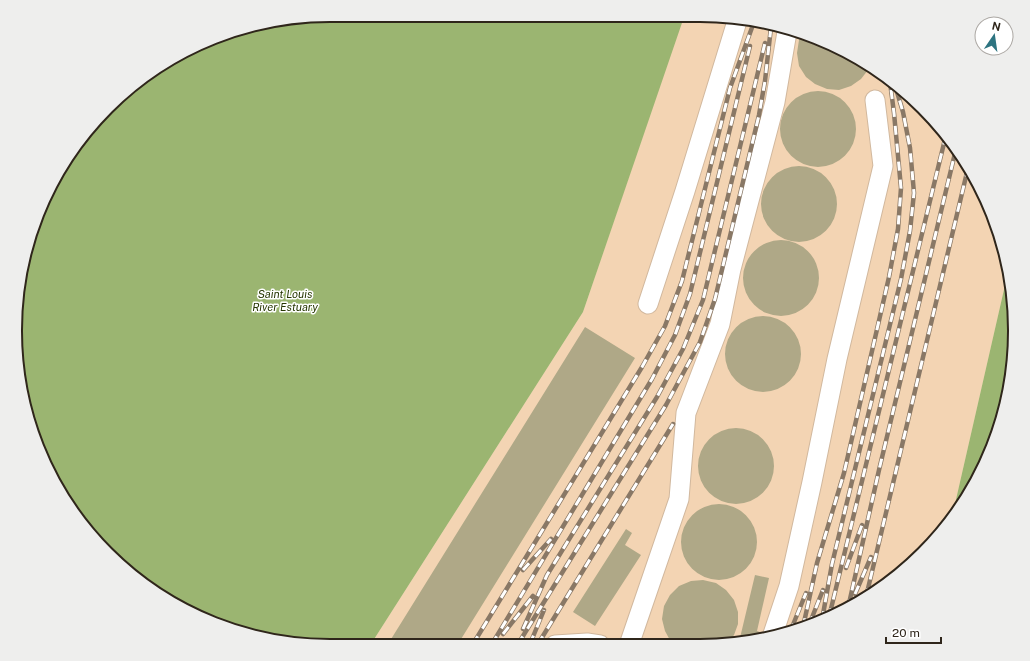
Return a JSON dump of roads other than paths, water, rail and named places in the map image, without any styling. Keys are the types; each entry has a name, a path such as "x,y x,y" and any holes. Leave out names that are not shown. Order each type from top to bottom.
{"lane":[{"path":"648,304 683,198 736,25"},
{"path":"631,639 679,499 686,413 720,324 730,269 775,102 787,35"},
{"path":"775,629 789,586 837,359 883,166 875,100"}],"water":[{"name":"Saint Louis River Estuary","path":"682,22 583,312 374,639 330,639 290,636 270,633 231,623 212,616 176,598 159,587 127,562 112,549 74,502 63,485 45,449 38,430 28,391 23,351 23,310 28,270 38,231 45,212 63,176 74,159 112,112 159,74 176,63 212,45 231,38 270,28 310,23"},
{"path":"1005,287 1008,330 1002,391 992,430 985,449 967,485 955,503"}],"railway":[{"path":"476,639 642,367 665,326 682,281 730,88 752,27"},
{"path":"521,639 666,405 700,342 715,299 759,115 765,81 771,31"},
{"path":"523,629 547,575 657,397 683,349 703,300 765,43"},
{"path":"495,639 652,379 675,335 690,294 750,46"},
{"path":"804,621 817,563 844,473 889,277 898,229 901,188 891,89"},
{"path":"823,613 832,564 901,279 910,231 914,193 910,148 898,95"},
{"path":"831,610 944,143"},
{"path":"850,600 879,470 954,157"},
{"path":"868,589 966,175"},
{"path":"541,639 673,424"},
{"path":"846,568 862,525"},
{"path":"523,570 551,539"},
{"path":"855,594 871,557"},
{"path":"812,618 823,590"},
{"path":"793,624 806,593"},
{"path":"503,634 533,596"},
{"path":"532,639 544,610"}]}
